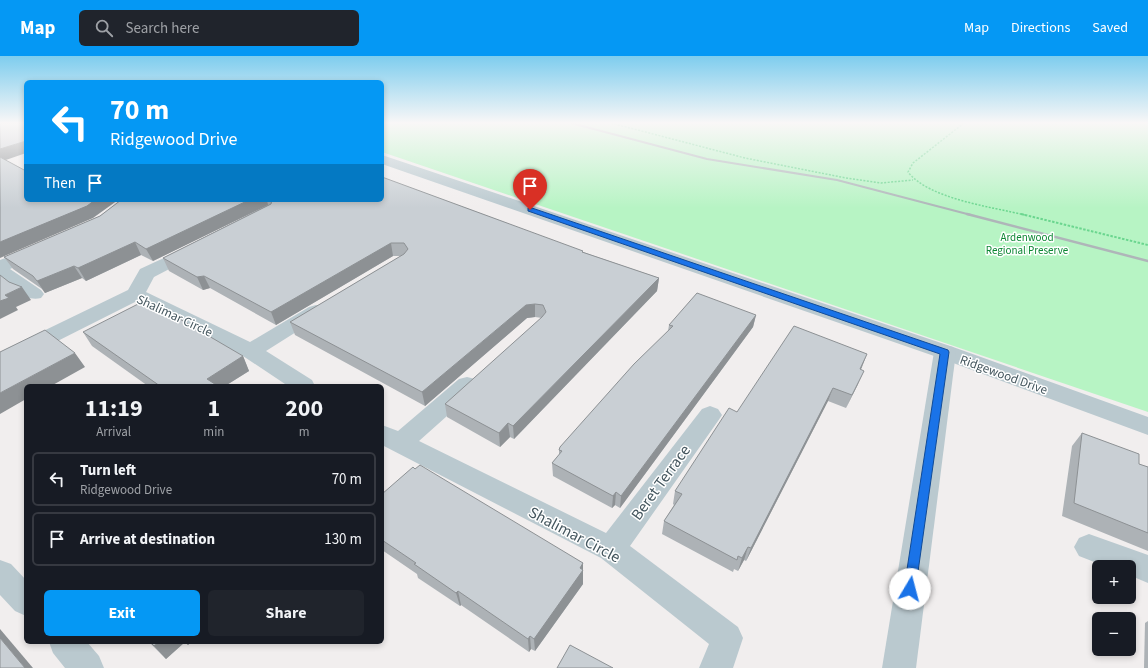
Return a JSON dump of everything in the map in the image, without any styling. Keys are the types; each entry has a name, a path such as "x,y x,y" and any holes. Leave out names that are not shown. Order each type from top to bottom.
{"street":[{"name":"Ridgewood Drive","path":"384,160 944,352 1148,426"},
{"path":"135,294 147,273 208,242"},
{"path":"0,267 50,245"},
{"path":"0,271 34,294"},
{"name":"Shalimar Circle","path":"0,361 135,294 251,351 301,384"},
{"path":"251,351 332,302"},
{"path":"899,668 944,352"},
{"path":"391,439 482,371"},
{"name":"Beret Terrace","path":"611,550 710,415"},
{"name":"Shalimar Circle","path":"391,439 611,550 727,638 716,668"},
{"path":"1089,547 1148,569"},
{"path":"0,574 24,599"},
{"path":"67,644 87,668"}],"path":[{"path":"720,152 744,158 846,178 881,183 913,180"},
{"path":"928,152 913,163 908,172 913,180 929,189 952,197 1148,245"}],"green space":[{"name":"Ardenwood Regional Preserve","path":"384,152 1148,152 1148,412 384,153"}],"building":[{"path":"0,157 24,170 24,202 92,202 87,206 0,242"},
{"path":"384,178 583,251 582,252 659,278 513,426 508,423 499,433 445,404 542,317 546,312 543,305 526,305 422,392 290,322 404,254 408,249 404,243 391,243 271,312 204,276 197,277 163,258 271,204 272,202 384,202"},
{"path":"118,202 245,202 146,249 135,242 78,268 74,266 37,281 33,276 4,257 100,216"},
{"path":"0,275 9,282 22,287 5,295 9,298 0,301"},
{"path":"697,293 756,315 621,496 616,492 613,496 552,463 562,451 559,450 560,447 634,364 673,326 669,325"},
{"path":"149,301 243,356 207,379 215,384 157,384 83,332 142,302 145,303"},
{"path":"794,326 867,354 860,369 864,371 852,395 833,388 751,548 748,547 742,558 738,556 737,560 664,521 682,494 675,491 729,408 737,412"},
{"path":"45,330 75,353 0,393 0,352"},
{"path":"1082,433 1139,454 1139,464 1148,467 1148,533 1074,503"},
{"path":"420,465 583,563 580,568 583,570 534,639 530,636 528,639 458,591 456,593 384,541 384,492 413,467 415,469"},
{"path":"0,638 25,668 0,668"},
{"path":"570,645 613,668 557,668"}],"railway":[{"path":"679,152 707,159 837,180 971,215"},
{"path":"967,214 1148,261"}],"route":[{"path":"530,210 944,352 910,589"}]}
